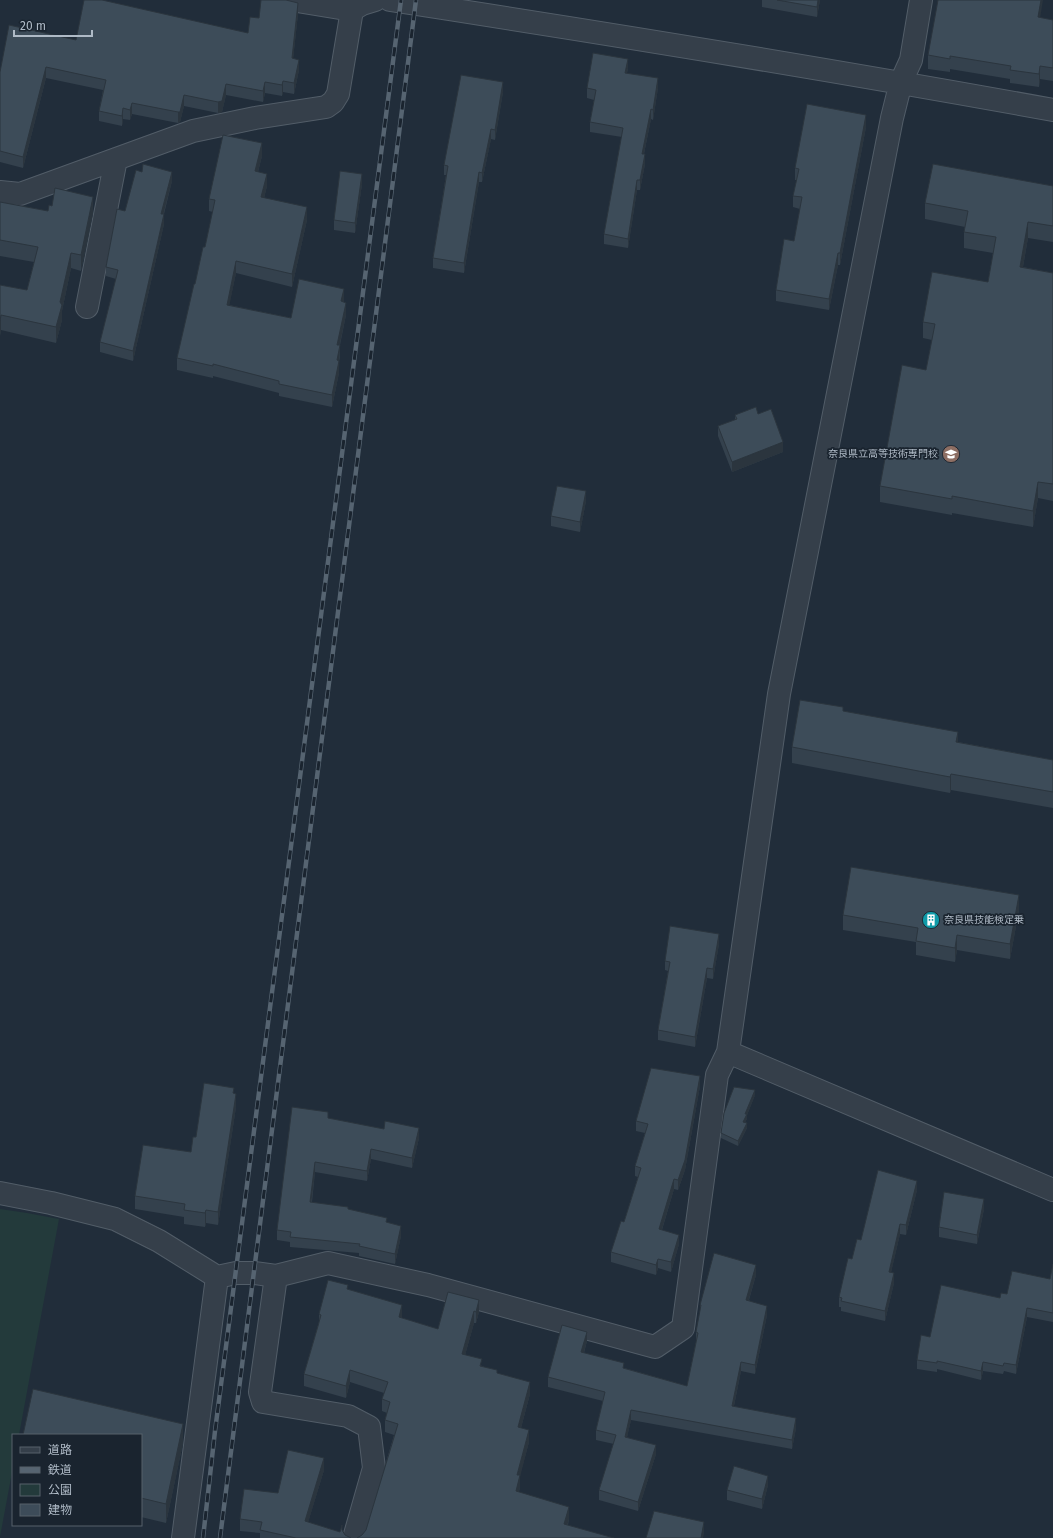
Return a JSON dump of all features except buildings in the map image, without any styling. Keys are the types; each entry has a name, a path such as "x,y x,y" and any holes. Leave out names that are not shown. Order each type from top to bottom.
{"street":[{"path":"0,192 20,194 193,131 255,118 326,107 333,102 338,94 362,3 291,0"},
{"path":"390,0 649,40 901,82 1053,110"},
{"path":"0,1193 51,1203 115,1219 159,1241 217,1277 236,1273 254,1273 276,1276 328,1263 428,1286 655,1347 683,1328 717,1075 728,1052 779,694 892,118 901,82 911,60 921,0"},
{"path":"87,307 116,159"},
{"path":"728,1052 1053,1190"},
{"path":"276,1276 260,1392 263,1402 348,1416 369,1428 374,1468 354,1538"},
{"path":"183,1538 217,1277"}],"green space":[{"path":"0,1209 59,1219 19,1434 12,1434 12,1472 0,1537"}],"railway":[{"path":"203,1538 215,1431 401,0"},
{"path":"220,1538 416,0"}],"place":[{"name":"奈良県立高等技術専門校","path":"951,454"},
{"name":"奈良県技能検定乗","path":"931,920"}]}
